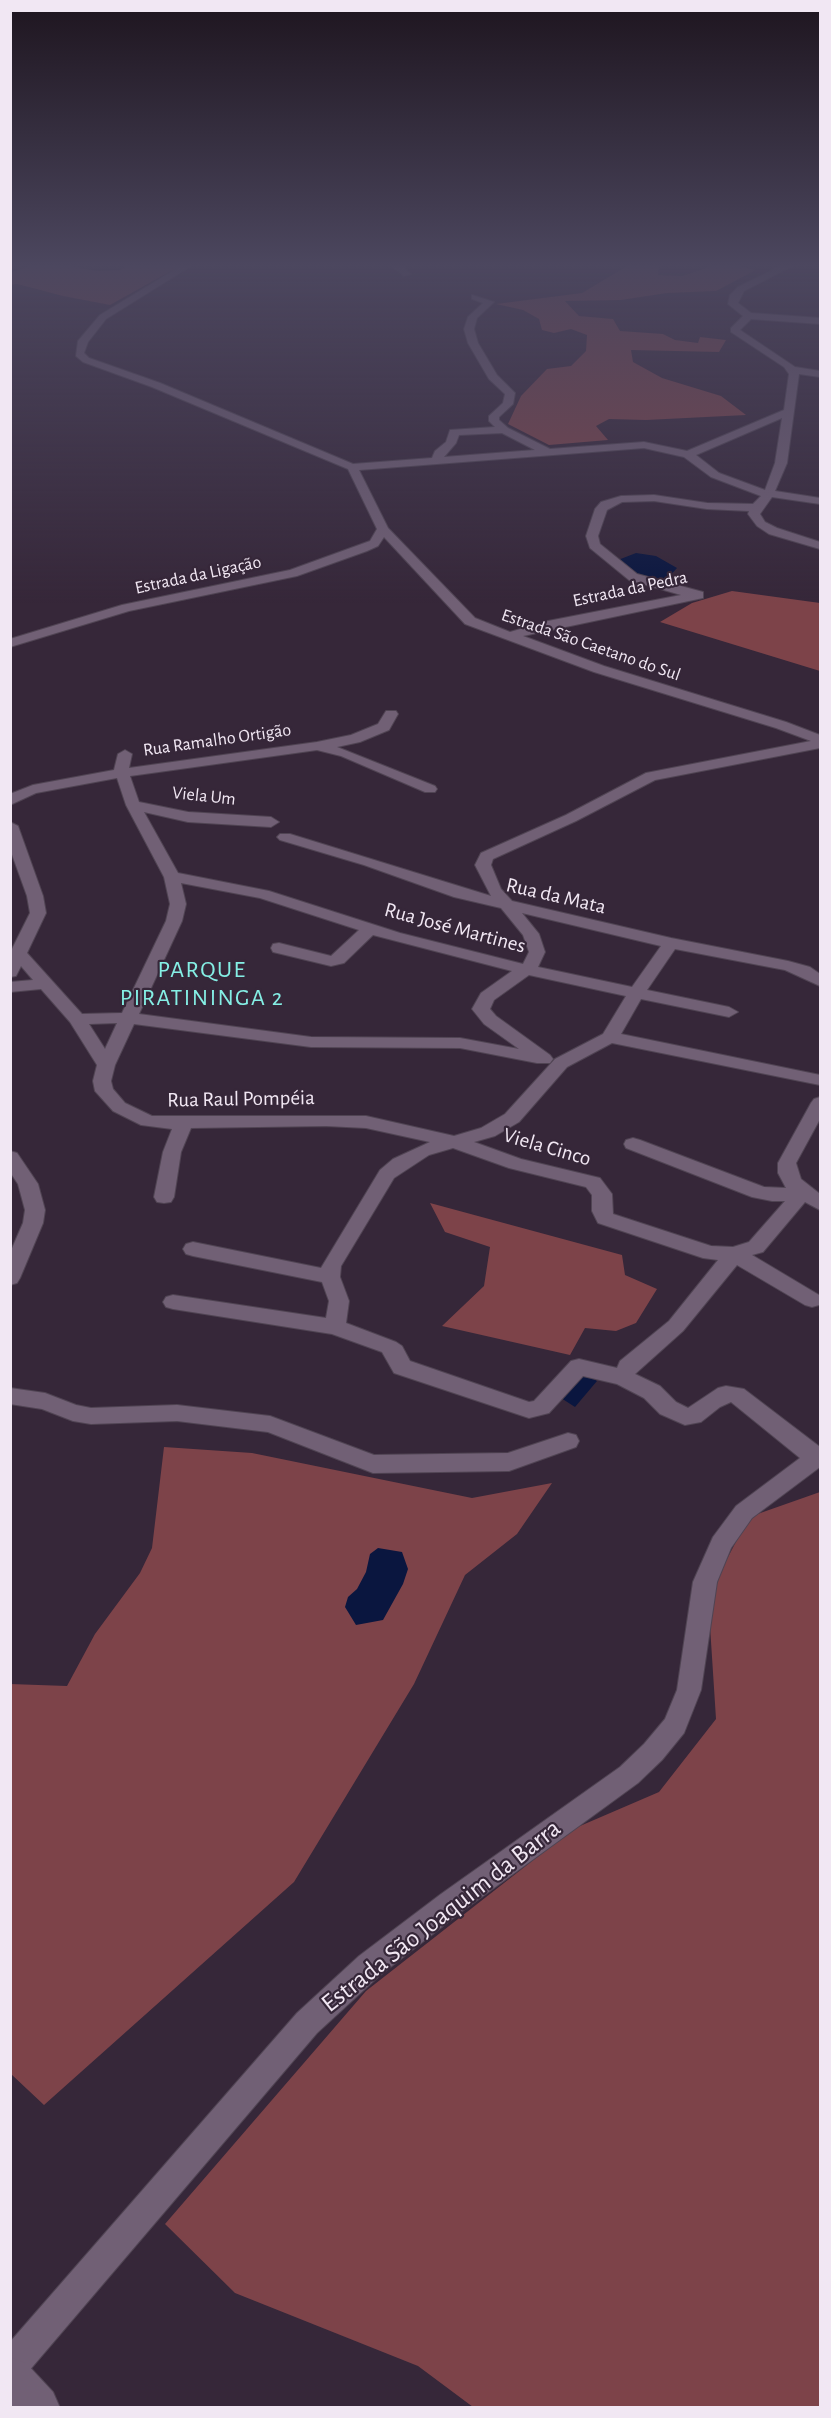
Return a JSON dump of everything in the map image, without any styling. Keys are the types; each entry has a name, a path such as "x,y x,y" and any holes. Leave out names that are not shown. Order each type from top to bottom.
{"street":[{"path":"139,379 352,467 644,446 688,454 715,475 768,495 820,501"},
{"path":"494,379 510,393 508,404 494,416 494,421 504,430 548,452"},
{"path":"761,524 754,514 756,507 768,495 785,447 794,379"},
{"path":"688,454 789,411"},
{"path":"437,461 439,453 451,442 454,432 504,430"},
{"name":"Estrada São Caetano do Sul","path":"352,467 383,529 470,621 637,682 770,721 820,740"},
{"name":"Estrada da Pedra","path":"509,636 548,625 699,594 662,587 633,577 602,554 594,545 592,536 601,508 610,501 672,499 707,506 756,507"},
{"path":"707,506 761,524 790,538 820,546"},
{"name":"Estrada da Ligação","path":"10,643 126,608 293,573 374,543 383,529"},
{"name":"Rua Ramalho Ortigão","path":"10,801 21,793 33,789 122,772 355,739 384,727 391,714"},
{"path":"552,1061 490,1020 481,1009 487,997 527,970 535,959 536,944 531,934 505,905 485,872 486,856 571,818 651,776 820,744"},
{"path":"317,746 346,753 430,789"},
{"name":"Rua Raul Pompéia","path":"125,754 121,763 122,772 133,805 172,877 177,913 106,1065 102,1081 104,1091 119,1107 148,1121 184,1123 326,1120 366,1122 455,1142 488,1132 512,1118 552,1061 610,1037"},
{"name":"Viela Um","path":"133,805 188,817 271,822"},
{"path":"10,826 35,896 38,913 20,956 10,972"},
{"name":"Rua da Mata","path":"285,837 370,862 436,887 670,943 797,968 820,981"},
{"name":"Rua José Martines","path":"172,877 263,894 371,928 527,970 729,1012"},
{"path":"279,948 331,961 338,959 371,928"},
{"path":"670,943 610,1037 820,1080"},
{"path":"20,956 77,1019 106,1065"},
{"path":"10,987 46,984"},
{"path":"77,1019 129,1018 311,1042 460,1043 552,1061"},
{"path":"820,1103 787,1162 788,1173 802,1193 820,1204"},
{"path":"164,1197 172,1152 184,1123"},
{"path":"335,1327 339,1301 330,1276 335,1256 387,1174 422,1151 455,1142"},
{"name":"Viela Cinco","path":"455,1142 516,1164 592,1182 602,1194 602,1211 605,1218 710,1253 735,1254"},
{"path":"633,1144 759,1192 772,1195 802,1193"},
{"path":"10,1157 28,1184 35,1210 33,1223 10,1278"},
{"path":"623,1377 628,1367 676,1326 735,1254 745,1252 763,1241 802,1193"},
{"path":"193,1249 330,1276"},
{"path":"735,1254 812,1300"},
{"path":"173,1302 335,1327 389,1347 395,1351 396,1360 402,1367 530,1410 541,1407 579,1367 623,1377 652,1392 668,1408 685,1417 693,1416 712,1401 726,1394 736,1395 818,1456"},
{"path":"10,1396 45,1401 73,1413 91,1416 177,1413 270,1424 373,1464 509,1462 568,1441"},
{"name":"Estrada São Joaquim da Barra","path":"10,2367 307,2023 369,1966 451,1903 629,1775 653,1752 675,1725 689,1690 705,1582 721,1544 744,1512 818,1456"},
{"path":"10,2379 37,2408"}],"shaded area":[{"path":"538,379 665,379 721,396 746,415 646,420 609,419 596,426 608,440 549,445 508,424 521,396"},
{"path":"732,591 820,603 820,671 660,622 692,603"},
{"path":"430,1203 622,1255 625,1275 657,1289 636,1323 616,1331 585,1328 570,1355 442,1326 484,1286 490,1247 445,1232"},
{"path":"164,1447 252,1453 472,1498 552,1483 517,1534 465,1575 414,1684 294,1882 44,2105 11,2074 10,1684 67,1686 95,1634 140,1573 152,1548"},
{"path":"820,1492 820,2407 473,2407 418,2366 235,2293 165,2224 366,1991 573,1829 659,1792 716,1719 708,1595 749,1517"}],"water":[{"path":"636,553 656,556 677,568 668,578 644,580 618,560"},
{"path":"582,1373 597,1381 575,1407 561,1398"},
{"path":"378,1548 402,1552 408,1569 403,1584 383,1620 356,1625 345,1607 348,1597 357,1589 366,1572 370,1554"}],"district":[{"name":"PARQUE PIRATININGA 2","path":"202,984"}]}
